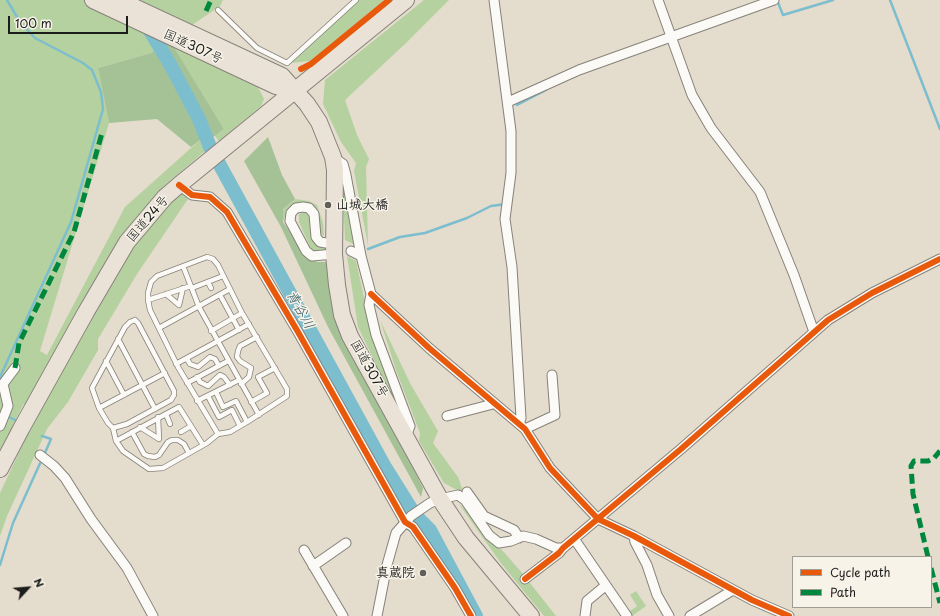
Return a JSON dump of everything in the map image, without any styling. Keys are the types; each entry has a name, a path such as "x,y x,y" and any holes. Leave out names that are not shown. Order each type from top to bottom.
{"highway":[{"name":"国道307号","path":"93,0 279,81"},
{"name":"国道307号","path":"119,0 279,81 295,91 319,122 333,157 335,170 330,249 342,315 350,336 406,437 435,501 531,616"},
{"name":"国道24号","path":"0,469 36,401 126,242 165,197 295,91 398,3"}],"street":[{"path":"494,0 508,102 512,152 505,219 513,282 522,427"},
{"path":"658,0 670,37 692,94 711,128 760,192 794,274 814,332"},
{"path":"508,102 580,70 774,0"},
{"path":"333,157 343,164 346,175 361,256 371,294 369,305 376,335 410,426 406,437"},
{"path":"179,185 192,195 210,197 227,212 408,519 455,588 471,616"},
{"path":"296,208 309,208 314,214 316,237 330,249 312,256 306,251 290,221 291,213 296,208"},
{"path":"351,251 361,256"},
{"path":"525,580 559,553 563,548 575,540 730,407 828,320 872,293 940,259"},
{"path":"371,294 429,348 493,404 522,427 554,473 598,519 634,536 733,590 789,616"},
{"path":"0,426 8,406 3,384 15,368"},
{"path":"522,427 556,415 552,375"},
{"path":"447,416 493,404"},
{"path":"40,455 54,466 65,478 91,519 126,568 153,616"},
{"path":"467,492 484,516 514,530 519,538"},
{"path":"377,616 387,565 396,533 408,519 435,501 458,495 465,500 489,535 499,542 510,541 523,536 536,539 556,548 563,548"},
{"path":"634,536 635,542 647,565 657,595 669,616"},
{"path":"575,540 605,586 627,616"},
{"path":"313,566 346,543"},
{"path":"304,550 342,616"},
{"path":"585,616 587,601 605,586"},
{"path":"690,616 733,590"}],"lane":[{"path":"218,10 257,48 287,63 356,0"},
{"path":"113,428 127,424 155,409 171,400 174,395 174,391 165,373 138,323 134,320 130,322 118,339 92,388 100,408 108,423 113,428 116,441 123,451 149,469 162,468 203,445 218,434 230,432 287,396 287,389 242,313 223,276 213,259 207,257 157,276 151,282 148,300 150,310 176,364 218,434"},
{"path":"184,266 199,307 217,343 259,415"},
{"path":"148,300 223,276"},
{"path":"208,282 211,288"},
{"path":"166,294 179,305 183,288"},
{"path":"159,328 230,289"},
{"path":"220,295 239,330"},
{"path":"211,331 242,313"},
{"path":"176,364 217,343 249,324"},
{"path":"197,401 249,377 251,368 240,361 237,357 238,351 240,346 257,337"},
{"path":"118,339 155,409"},
{"path":"187,359 190,364 198,368 210,357 215,359 219,366"},
{"path":"106,361 124,395"},
{"path":"187,383 228,361"},
{"path":"251,402 267,393 258,377 275,368"},
{"path":"100,408 165,373"},
{"path":"197,377 200,382 208,386 220,375 224,377 230,385"},
{"path":"216,392 223,407 236,401 247,422"},
{"path":"208,396 219,417 232,410 240,426"},
{"path":"116,441 179,407 203,445"},
{"path":"166,414 170,424"},
{"path":"140,427 159,439 158,417"},
{"path":"181,432 191,426"},
{"path":"132,432 144,454 148,456 155,457 159,455 168,442 172,440 178,440 184,444 189,453"}],"green space":[{"path":"0,0 223,0 220,6 151,53 98,68 109,123 40,351 47,355 125,207 200,140 205,151 166,184 141,212 118,244 31,400 23,405 15,421 17,425 0,469"},
{"path":"359,0 384,0 311,61 289,63"},
{"path":"424,0 449,0 345,100 357,135 369,159 366,167 368,245 354,171 356,163 341,142 323,104 325,80"},
{"path":"165,43 174,47 224,129 215,136 200,140 191,147 157,119 109,123 98,68 151,53"},
{"path":"174,47 258,87 264,99 261,106 219,141 215,136 224,129"},
{"path":"268,137 282,175 295,199 283,209 283,222 307,255 317,262 329,262 370,381 423,488 421,497 328,327 281,227 244,161"},
{"path":"342,172 355,245 345,240"},
{"path":"180,190 190,196 137,274 98,339 98,350 68,402 47,429 7,516 0,536 0,493 33,423 133,243"},
{"path":"295,199 309,201 317,205 323,223 324,236 319,232 316,214 296,203 288,208 283,222 283,209"},
{"path":"304,212 309,213 316,228 328,247 325,251 318,253 311,249 299,222 299,214"},
{"path":"347,256 356,261 372,334 401,416 358,327"},
{"path":"380,320 411,385 438,431 433,443 458,477 464,494 444,483 419,441 420,433 397,373"},
{"path":"459,504 464,508 490,542 502,550 523,574 556,616 544,616 500,562"},
{"path":"636,591 646,606 632,616 629,612 637,606 630,595"}],"waterway":[{"path":"0,377 71,222 103,109 101,92 92,70 83,63 35,38 20,22 7,0"},
{"path":"777,0 783,15 833,0"},
{"path":"890,0 940,129"},
{"name":"青谷川","path":"144,21 170,64 199,119 210,147 385,467 415,515 430,530 476,616"},
{"path":"517,105 546,90"},
{"path":"368,249 400,237 425,233 467,218 491,206 506,204"},
{"path":"7,416 15,420"},
{"path":"42,436 51,439 44,455"},
{"path":"0,565 13,523 42,459"}],"marked path":[{"path":"206,11 211,0"},
{"path":"15,368 19,343 74,232 102,133"},
{"path":"928,556 913,494 911,466 914,461 928,461 934,458 940,451"},
{"path":"932,572 940,603"}],"cycle path":[{"path":"301,69 311,64 389,0"},
{"path":"179,185 192,195 210,197 227,212 298,332 405,522 413,527 455,588 471,616"},
{"path":"525,579 559,553 563,548 681,449 828,320 872,293 940,259"},
{"path":"371,294 429,348 525,429 550,468 598,519 634,536 752,600 789,616"}],"place":[{"name":"山城大橋","path":"328,205"},
{"name":"真蔵院","path":"423,573"}]}
